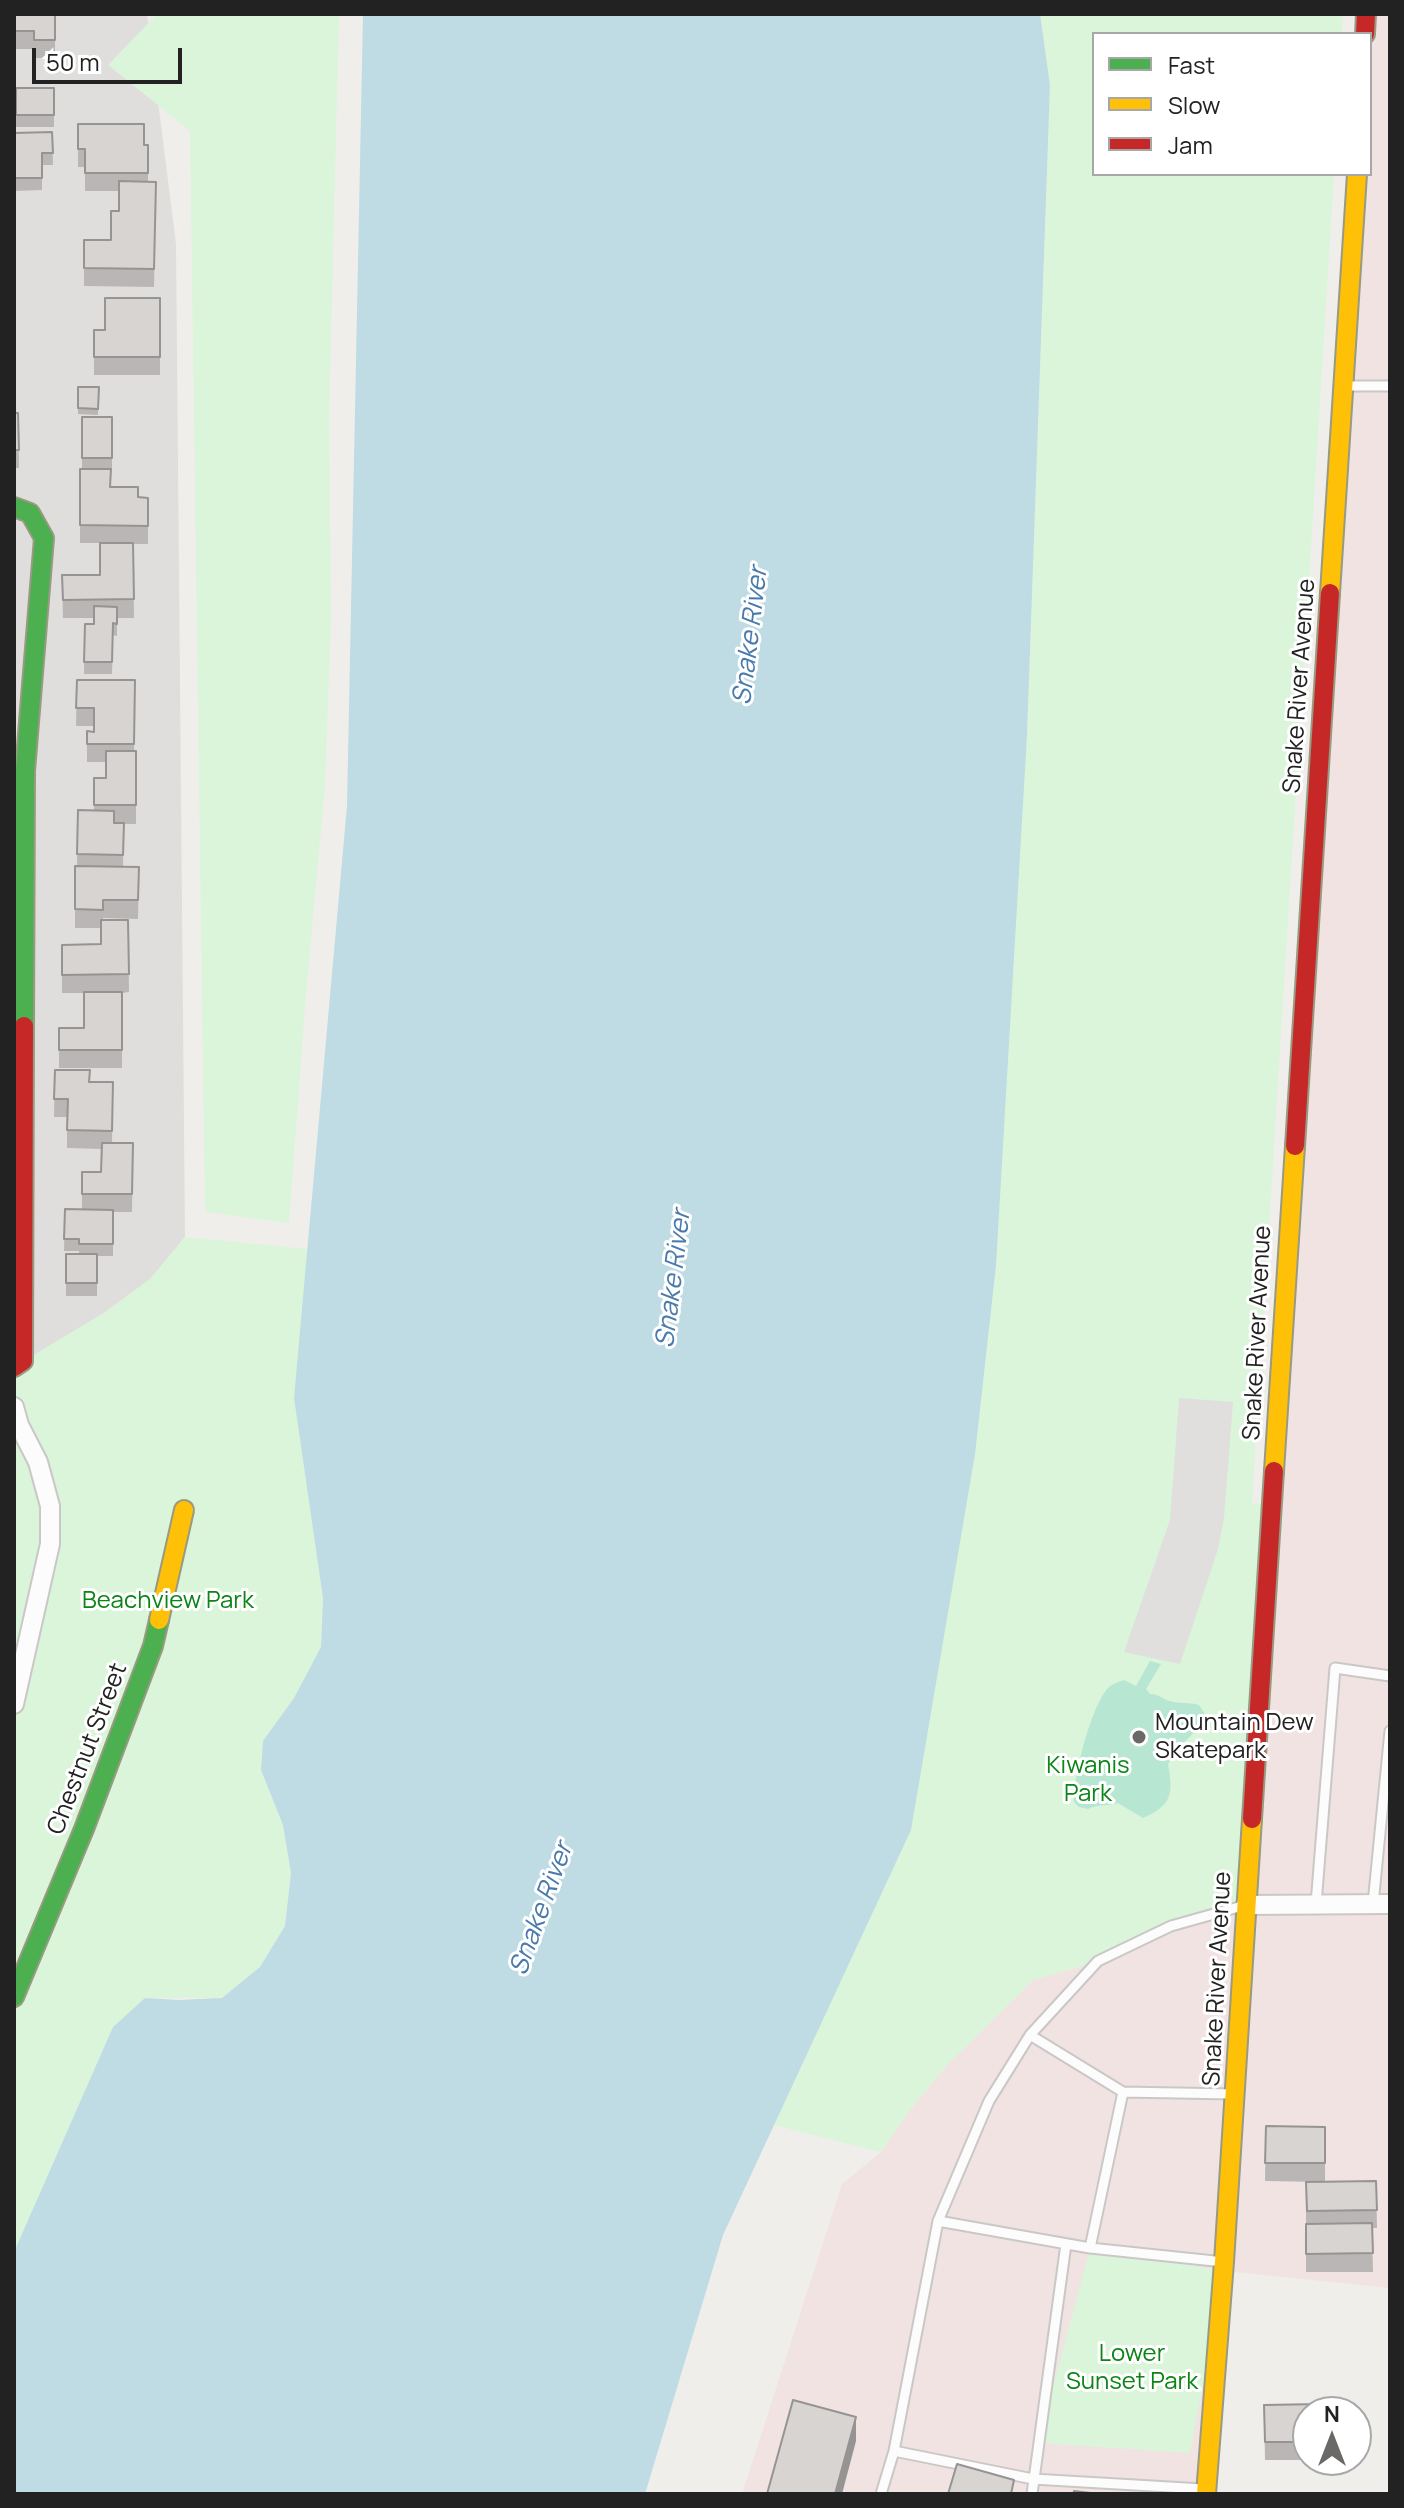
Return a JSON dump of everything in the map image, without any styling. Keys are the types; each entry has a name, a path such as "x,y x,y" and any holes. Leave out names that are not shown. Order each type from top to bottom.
{"main road":[{"name":"Snake River Avenue","path":"1207,2492 1357,176"},
{"path":"14,507 23,508 37,519 44,538 20,771 23,1361 14,1367"},
{"name":"Chestnut Street","path":"14,1997 84,1829 153,1646 184,1510"}],"street":[{"path":"14,1407 19,1425 38,1462 50,1506 50,1544 14,1704"},
{"path":"1246,1905 1382,1904"}],"lane":[{"path":"1343,386 1390,386"},
{"path":"1316,1904 1335,1668 1390,1676"},
{"path":"1382,1904 1390,1731"},
{"path":"881,2494 894,2451 938,2221 989,2101 1030,2035 1098,1961 1171,1926 1246,1905"},
{"path":"1030,2035 1123,2092 1235,2094"},
{"path":"1090,2248 1123,2092"},
{"path":"938,2221 1090,2248 1224,2262"},
{"path":"1032,2494 1066,2244"},
{"path":"894,2451 1033,2479 1207,2492"}],"shaded area":[{"path":"14,14 147,14 176,244 185,1237 151,1279 104,1313 14,1367"},
{"path":"1366,14 1390,14 1390,2288 1224,2271 1206,2494 742,2494 842,2184 881,2152 946,2066 1033,1980 1098,1961 1171,1926 1246,1904 1356,176 1372,176 1370,32"},
{"path":"1179,1398 1233,1402 1224,1518 1218,1549 1180,1664 1124,1652 1170,1520"}],"green space":[{"path":"157,14 339,14 329,418 331,617 325,786 289,1223 205,1212 190,131 108,65"},
{"name":"Kiwanis Park","path":"1040,14 1343,14 1342,32 1092,32 1092,176 1334,176 1252,1503 1272,1505 1246,1905 1171,1926 1098,1961 1033,1980 946,2066 881,2152 774,2125 911,1830 1027,735 1050,85"},
{"name":"Beachview Park","path":"185,1237 308,1249 294,1398 323,1598 321,1647 294,1698 263,1741 261,1770 283,1825 291,1873 285,1926 260,1967 222,1998 145,1998 113,2027 14,2252 14,1367 104,1313 150,1279"},
{"name":"Mountain Dew Skatepark","path":"1150,1661 1161,1664 1146,1689 1150,1694 1173,1702 1199,1705 1205,1714 1205,1722 1180,1746 1168,1764 1169,1797 1160,1808 1143,1818 1118,1803 1088,1809 1079,1807 1074,1802 1074,1791 1095,1710 1110,1687 1124,1680 1136,1686"},
{"name":"Lower Sunset Park","path":"1090,2248 1224,2271 1190,2453 1038,2443"}],"water":[{"name":"Snake River","path":"363,14 1040,14 1050,85 1027,735 996,1265 975,1454 911,1830 723,2235 645,2494 14,2494 14,2252 113,2027 145,1998 222,1998 260,1967 285,1926 291,1873 283,1825 261,1770 263,1741 294,1698 321,1647 323,1598 294,1398 347,806"}],"building":[{"path":"14,14 55,14 55,40 34,40 34,31 14,31"},
{"path":"16,88 54,88 54,115 16,115"},
{"path":"78,124 144,124 148,173 85,173 85,149 78,149"},
{"path":"52,132 53,153 42,153 42,178 14,178 14,133"},
{"path":"119,181 156,182 154,269 84,268 84,240 111,240 111,211 119,211"},
{"path":"105,298 160,298 160,357 94,357 94,330 105,330"},
{"path":"78,387 99,387 98,409 78,408"},
{"path":"14,413 18,413 19,450 14,450"},
{"path":"82,417 112,417 112,458 82,458"},
{"path":"80,469 111,469 110,487 138,487 138,497 148,498 148,526 80,525"},
{"path":"100,543 133,543 134,599 63,600 62,575 100,575"},
{"path":"94,606 117,607 117,624 113,623 112,662 84,662 85,624 94,624"},
{"path":"77,680 135,680 134,744 87,744 87,731 94,732 94,708 76,708"},
{"path":"106,751 136,751 136,805 94,805 94,778 106,778"},
{"path":"78,810 114,811 114,823 124,823 123,855 77,854"},
{"path":"75,866 139,867 138,900 103,900 103,910 75,909"},
{"path":"101,920 128,920 129,974 62,975 62,945 101,944"},
{"path":"84,992 122,992 122,1050 59,1050 59,1028 84,1028"},
{"path":"55,1070 90,1070 89,1082 113,1082 112,1131 67,1130 68,1099 54,1099"},
{"path":"102,1143 133,1143 132,1194 82,1194 82,1172 101,1172"},
{"path":"65,1209 113,1210 113,1244 79,1244 79,1239 64,1239"},
{"path":"66,1254 97,1254 97,1283 66,1283"},
{"path":"1266,2126 1325,2127 1325,2163 1265,2163"},
{"path":"1376,2181 1377,2210 1307,2211 1306,2182"},
{"path":"1372,2223 1373,2253 1306,2254 1306,2224"},
{"path":"793,2400 856,2417 835,2494 767,2494"},
{"path":"1264,2405 1292,2405 1292,2442 1265,2442"},
{"path":"957,2464 1014,2480 1011,2494 948,2494"}],"traffic: fast":[{"path":"14,507 30,513 44,538 25,771 24,1026"},
{"path":"14,1997 84,1829 153,1646 159,1620"}],"traffic: slow":[{"path":"1330,593 1357,176"},
{"path":"1274,1471 1295,1146"},
{"path":"159,1620 184,1510"},
{"path":"1206,2494 1252,1819"}],"traffic: jam":[{"path":"1365,32 1366,14"},
{"path":"1295,1146 1330,593"},
{"path":"14,1367 23,1361 24,1026"},
{"path":"1252,1819 1274,1471"}],"place":[{"name":"Mountain Dew Skatepark","path":"1139,1737"}]}
